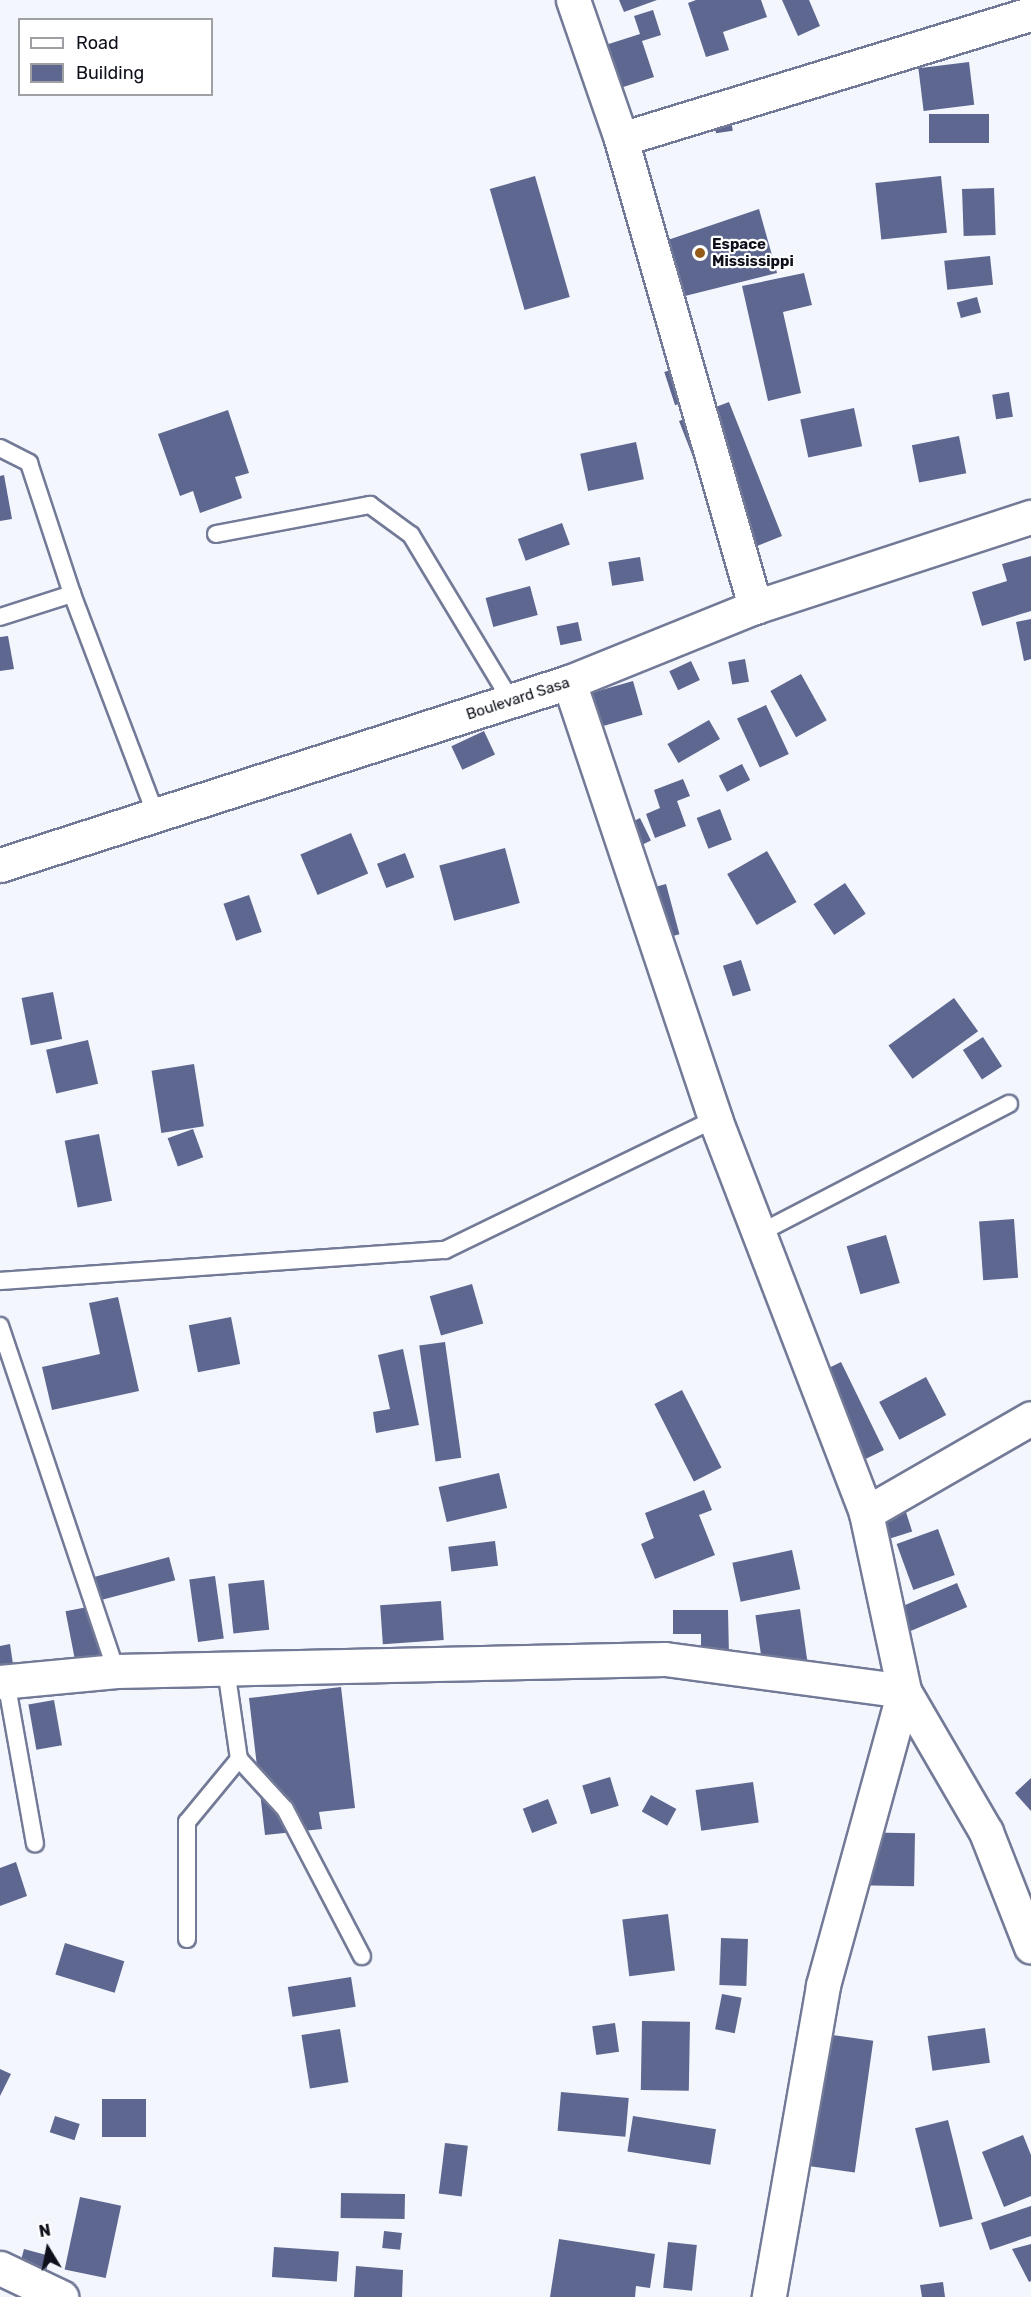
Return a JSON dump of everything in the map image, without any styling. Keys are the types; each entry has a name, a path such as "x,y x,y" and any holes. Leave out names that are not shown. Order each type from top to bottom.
{"street":[{"path":"573,0 621,139 754,607"},
{"path":"621,139 1031,14"},
{"name":"Boulevard Sasa","path":"0,865 157,818 568,682 754,607 1031,517"},
{"path":"568,682 756,1235 866,1513 904,1691 986,1832 1031,1947"},
{"path":"866,1513 1031,1418"},
{"path":"3,1681 116,1671 665,1659 904,1691"},
{"path":"769,2297 823,1986 904,1691"},
{"path":"0,2268 61,2297"}],"lane":[{"path":"0,448 29,463 72,594 157,818"},
{"path":"216,534 370,505 411,535 511,701"},
{"path":"0,617 72,594"},
{"path":"756,1235 1009,1104"},
{"path":"0,1281 445,1250 715,1119"},
{"path":"0,1326 116,1671"},
{"path":"225,1669 239,1759 285,1809 362,1956"},
{"path":"3,1681 35,1843"},
{"path":"187,1939 187,1822 239,1759"}],"building":[{"path":"619,0 657,0 624,12"},
{"path":"696,0 761,0 767,17 723,32 729,50 706,57 688,3"},
{"path":"782,0 809,0 820,26 798,36"},
{"path":"653,10 661,35 642,41 654,77 608,92 593,49 640,34 634,16"},
{"path":"969,62 974,105 924,111 918,68"},
{"path":"729,107 733,131 716,133 712,110"},
{"path":"929,114 989,114 989,143 929,143"},
{"path":"535,176 570,297 525,310 490,189"},
{"path":"941,176 947,233 881,240 875,183"},
{"path":"994,188 996,235 964,236 962,189"},
{"path":"759,209 777,273 673,299 656,244"},
{"path":"990,256 993,285 947,290 944,261"},
{"path":"804,273 812,305 783,312 801,393 768,401 742,286"},
{"path":"977,297 981,312 961,318 957,302"},
{"path":"689,364 700,397 675,405 664,372"},
{"path":"1009,392 1013,417 996,419 992,395"},
{"path":"729,402 782,536 757,546 746,519 721,529 679,421"},
{"path":"854,408 862,446 808,458 800,419"},
{"path":"228,410 249,473 235,477 242,498 200,513 193,491 180,496 158,434"},
{"path":"959,436 966,473 919,482 912,445"},
{"path":"636,442 644,479 588,491 580,454"},
{"path":"4,475 12,519 0,521 0,476"},
{"path":"562,523 570,545 526,561 518,539"},
{"path":"1031,556 1031,611 982,626 972,592 1007,581 1002,564"},
{"path":"640,557 644,581 612,586 608,562"},
{"path":"530,586 538,615 493,627 486,598"},
{"path":"1031,619 1031,659 1024,661 1016,622"},
{"path":"578,622 582,641 560,645 556,627"},
{"path":"8,636 14,669 0,671 0,637"},
{"path":"745,659 749,682 732,685 728,662"},
{"path":"691,661 700,680 678,690 669,671"},
{"path":"801,674 827,720 796,737 770,691"},
{"path":"633,681 643,715 593,729 583,695"},
{"path":"766,705 789,754 760,767 737,719"},
{"path":"709,720 720,739 678,763 667,744"},
{"path":"484,731 495,755 462,770 451,746"},
{"path":"742,764 750,780 727,792 719,776"},
{"path":"683,779 690,796 677,801 686,826 655,838 646,814 660,808 654,790"},
{"path":"720,809 732,840 708,849 697,818"},
{"path":"640,818 651,840 628,852 617,829"},
{"path":"351,833 368,874 318,895 300,854"},
{"path":"505,848 520,903 454,921 439,866"},
{"path":"767,851 797,902 757,925 727,874"},
{"path":"405,853 414,877 386,888 377,864"},
{"path":"845,883 866,914 834,935 813,904"},
{"path":"666,884 679,934 638,945 624,895"},
{"path":"249,895 262,932 236,941 223,904"},
{"path":"741,960 751,990 733,996 723,966"},
{"path":"53,992 62,1039 31,1045 22,998"},
{"path":"954,998 978,1031 913,1079 888,1046"},
{"path":"983,1037 1002,1066 982,1079 963,1050"},
{"path":"88,1040 98,1084 56,1094 46,1050"},
{"path":"194,1064 204,1126 161,1133 152,1071"},
{"path":"193,1129 203,1157 178,1166 168,1138"},
{"path":"99,1134 112,1201 78,1207 65,1141"},
{"path":"1014,1219 1018,1278 983,1280 979,1221"},
{"path":"886,1235 900,1283 860,1294 847,1246"},
{"path":"472,1284 483,1323 441,1336 430,1296"},
{"path":"118,1297 139,1391 52,1410 42,1367 100,1354 89,1303"},
{"path":"231,1317 240,1364 198,1372 189,1325"},
{"path":"445,1342 461,1458 436,1461 419,1346"},
{"path":"403,1349 419,1425 376,1433 373,1412 390,1409 378,1355"},
{"path":"841,1362 884,1450 851,1466 808,1378"},
{"path":"926,1377 946,1415 899,1440 879,1402"},
{"path":"682,1390 721,1468 694,1482 654,1404"},
{"path":"499,1473 507,1508 447,1522 439,1487"},
{"path":"704,1490 712,1510 699,1515 715,1555 655,1579 641,1544 654,1538 645,1513"},
{"path":"902,1500 912,1531 885,1540 874,1509"},
{"path":"938,1529 955,1575 913,1590 897,1544"},
{"path":"495,1541 498,1566 451,1572 448,1547"},
{"path":"792,1550 800,1589 741,1602 732,1563"},
{"path":"169,1557 175,1580 85,1604 79,1581"},
{"path":"215,1576 224,1638 198,1642 189,1580"},
{"path":"264,1580 269,1630 233,1633 228,1584"},
{"path":"957,1583 967,1607 902,1635 892,1611"},
{"path":"441,1601 444,1640 383,1644 380,1605"},
{"path":"93,1606 103,1659 76,1664 66,1611"},
{"path":"800,1609 807,1660 763,1667 755,1615"},
{"path":"673,1610 728,1610 729,1656 701,1657 701,1634 673,1634"},
{"path":"10,1644 14,1671 0,1674 0,1646"},
{"path":"341,1687 355,1808 319,1812 322,1829 265,1835 249,1698"},
{"path":"54,1700 62,1745 36,1750 28,1705"},
{"path":"610,1777 619,1806 591,1814 582,1785"},
{"path":"1031,1778 1031,1811 1015,1793"},
{"path":"753,1782 759,1823 701,1831 696,1790"},
{"path":"651,1795 676,1809 667,1826 642,1812"},
{"path":"548,1799 557,1823 532,1833 523,1809"},
{"path":"846,1832 915,1833 914,1886 845,1885"},
{"path":"16,1862 27,1896 0,1906 0,1868"},
{"path":"668,1914 675,1971 629,1976 622,1920"},
{"path":"721,1938 748,1939 746,1986 719,1985"},
{"path":"65,1943 124,1961 115,1993 55,1975"},
{"path":"351,1977 356,2007 292,2017 288,1987"},
{"path":"722,1994 742,1998 735,2033 715,2029"},
{"path":"642,2021 690,2022 689,2091 641,2090"},
{"path":"615,2023 619,2052 596,2055 592,2026"},
{"path":"985,2028 990,2063 932,2071 928,2036"},
{"path":"340,2029 348,2082 310,2088 301,2035"},
{"path":"797,2030 873,2041 855,2172 778,2162"},
{"path":"0,2069 11,2074 0,2096"},
{"path":"561,2092 629,2098 625,2137 558,2131"},
{"path":"102,2099 146,2099 146,2137 102,2137"},
{"path":"55,2116 80,2124 74,2140 50,2132"},
{"path":"633,2116 716,2129 710,2165 627,2152"},
{"path":"948,2120 973,2219 940,2227 915,2128"},
{"path":"1023,2135 1031,2155 1031,2196 1004,2207 982,2152"},
{"path":"445,2143 468,2146 462,2196 439,2194"},
{"path":"341,2193 405,2194 405,2219 341,2218"},
{"path":"80,2197 121,2206 106,2278 65,2269"},
{"path":"1031,2206 1031,2236 990,2250 981,2223"},
{"path":"384,2231 402,2233 400,2250 382,2248"},
{"path":"559,2239 655,2254 650,2288 636,2286 635,2297 550,2297"},
{"path":"668,2242 697,2245 692,2291 663,2288"},
{"path":"1031,2244 1031,2281 1029,2282 1012,2249"},
{"path":"274,2247 339,2252 337,2281 272,2277"},
{"path":"24,2249 50,2256 44,2278 18,2271"},
{"path":"356,2266 403,2270 402,2297 354,2297"},
{"path":"943,2282 945,2297 922,2297 920,2285"}],"place":[{"name":"Espace Mississippi","path":"700,253"}]}
